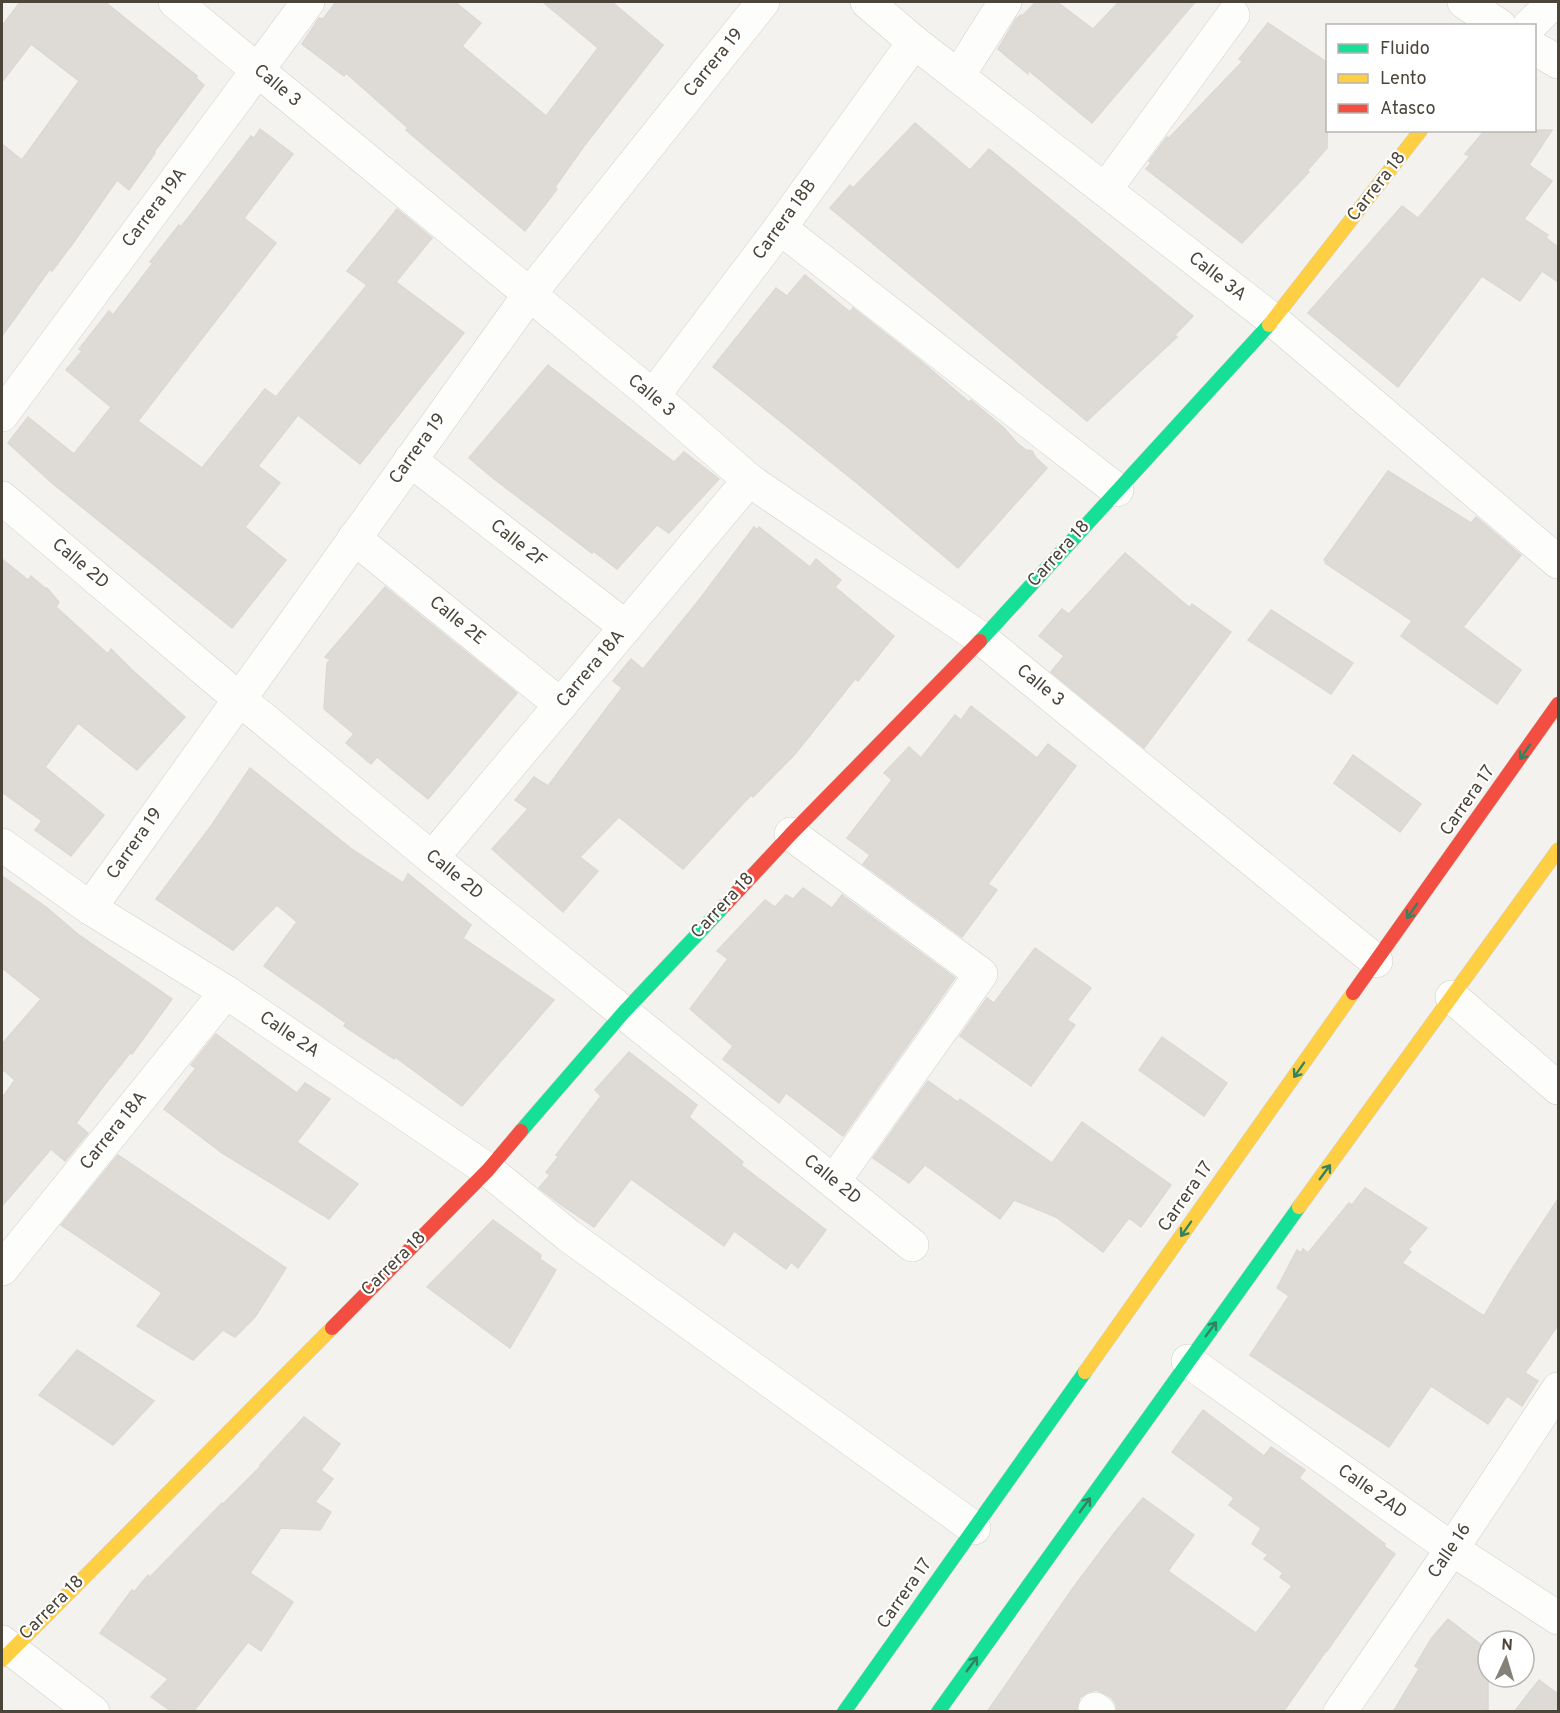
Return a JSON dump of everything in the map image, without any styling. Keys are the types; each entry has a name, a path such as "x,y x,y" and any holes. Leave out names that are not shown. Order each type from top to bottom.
{"street":[{"name":"Calle 3","path":"175,2 653,396 749,480 982,639 1376,961"},
{"name":"Carrera 19A","path":"2,414 308,2"},
{"name":"Carrera 19","path":"90,908 238,698 529,295 763,2"},
{"name":"Calle 3A","path":"867,2 914,42 1273,320 1558,562"},
{"path":"958,76 1005,2"},
{"path":"1531,24 1554,2"},
{"path":"1105,190 1233,15"},
{"name":"Carrera 18B","path":"653,396 780,228 914,42"},
{"path":"1536,49 1558,62"},
{"name":"Carrera 18","path":"5,1650 488,1170 624,1012 790,834 982,639 1273,320 1419,132"},
{"path":"780,228 1117,490"},
{"name":"Calle 2F","path":"410,460 626,627"},
{"name":"Carrera 18A","path":"432,858 749,480"},
{"name":"Calle 2D","path":"2,498 238,698 432,858 912,1245"},
{"name":"Calle 2E","path":"354,538 561,705"},
{"name":"Carrera 17","path":"843,1712 1558,704"},
{"path":"790,834 981,974 834,1181"},
{"name":"Calle 2A","path":"2,845 90,908 226,992 488,1170 569,1236 974,1528"},
{"path":"938,1712 1188,1361 1558,850"},
{"name":"Carrera 18A","path":"2,1269 226,992"},
{"path":"1452,997 1558,1088"},
{"name":"Calle 2AD","path":"1188,1361 1452,1549 1558,1618"},
{"name":"Calle 16","path":"1340,1712 1558,1389"},
{"path":"5,1650 93,1712"}],"building":[{"path":"20,2 105,2 197,76 196,78 204,85 129,190 117,180 73,243 52,271 50,269 2,336 2,144 22,160 79,81 31,44 2,82 2,26"},
{"path":"336,2 455,2 481,23 462,46 546,116 598,48 543,2 612,2 663,45 584,146 555,187 557,189 525,231 406,130 408,128 346,73 344,76 302,44 319,18 323,19"},
{"path":"1036,2 1057,2 1093,29 1119,2 1195,2 1092,123 1028,70 1028,74 998,49 1016,19"},
{"path":"1268,23 1326,62 1327,132 1327,148 1307,171 1309,172 1242,243 1146,169 1151,163 1149,161 1167,137 1169,138 1243,61 1239,59"},
{"path":"915,123 970,170 989,149 1193,316 1175,335 1177,337 1087,421 830,208 850,185 853,188"},
{"path":"260,129 293,154 244,218 276,243 138,421 202,468 265,389 276,397 367,285 347,271 397,209 432,238 396,282 464,333 360,464 298,415 258,466 280,483 245,527 286,560 232,628 52,483 8,443 28,417 74,454 111,407 66,370 82,351 79,349 109,311 113,315 179,225 181,227 251,136 254,138"},
{"path":"1552,130 1529,165 1552,181 1524,219 1548,235 1546,238 1558,247 1558,282 1542,271 1520,301 1482,276 1398,387 1308,313 1402,206 1418,218 1470,156 1465,154 1483,132"},
{"path":"805,275 850,312 853,308 969,402 971,400 1004,428 1017,443 1026,450 1032,451 1047,468 958,568 713,367 776,288 787,296"},
{"path":"548,365 674,462 684,452 719,479 669,533 657,525 617,569 593,551 592,553 469,458"},
{"path":"1388,471 1471,523 1476,517 1521,555 1463,627 1521,670 1497,704 1401,636 1412,621 1325,563 1324,560"},
{"path":"754,527 757,530 759,527 810,567 816,559 841,580 835,587 894,636 858,681 855,679 795,754 753,797 751,795 683,869 619,817 580,857 598,871 563,912 492,849 528,809 515,800 534,777 548,786 622,688 613,681 631,659 643,669"},
{"path":"1125,553 1190,608 1192,604 1231,632 1144,748 1051,672 1064,656 1039,636 1062,609 1069,614"},
{"path":"2,559 28,580 31,576 47,588 59,602 56,607 108,654 111,649 185,717 137,770 78,723 45,767 104,815 71,856 35,830 42,821 2,792"},
{"path":"385,587 517,693 428,799 377,757 371,764 346,743 354,734 324,709 327,663 331,660 325,657"},
{"path":"1271,610 1353,663 1331,694 1248,640"},
{"path":"971,706 1037,758 1048,744 1076,766 988,884 997,890 962,937 863,864 870,855 847,838 892,780 884,773 909,747 921,758 955,715 961,720"},
{"path":"1353,755 1421,804 1400,832 1334,783"},
{"path":"250,768 353,850 403,883 408,874 471,925 463,938 554,1000 462,1106 395,1057 394,1059 344,1026 346,1023 264,966 297,922 277,905 233,950 156,899 211,826"},
{"path":"2,876 46,907 79,935 172,999 132,1054 131,1052 76,1123 88,1133 65,1161 51,1149 2,1206 2,1098 15,1080 2,1069 2,1044 41,999 2,968"},
{"path":"803,888 832,908 842,895 955,978 843,1136 786,1093 779,1103 723,1059 733,1046 690,1009 728,959 717,951 765,900 775,907 786,895 793,899"},
{"path":"1035,948 1091,988 1067,1020 1075,1025 1031,1086 960,1036 987,998 994,1003"},
{"path":"216,1034 297,1093 305,1083 330,1099 297,1142 358,1184 329,1219 222,1153 164,1109 196,1068 191,1065"},
{"path":"1162,1037 1227,1083 1204,1116 1139,1070"},
{"path":"629,1052 697,1105 689,1117 743,1162 741,1165 826,1230 798,1268 791,1262 786,1269 734,1231 724,1246 631,1179 594,1227 539,1188 550,1175 546,1172 559,1156 556,1155 601,1096 595,1090"},
{"path":"928,1081 958,1102 960,1099 1052,1163 1082,1122 1171,1185 1141,1227 1129,1218 1103,1252 1056,1217 1014,1200 1000,1219 925,1165 909,1183 873,1158"},
{"path":"118,1155 286,1268 255,1317 235,1337 223,1330 193,1360 137,1326 162,1293 61,1225"},
{"path":"1365,1188 1427,1228 1408,1250 1411,1252 1402,1263 1484,1316 1558,1199 1558,1325 1525,1373 1538,1381 1522,1406 1507,1396 1488,1424 1431,1386 1389,1447 1250,1355 1289,1296 1277,1288 1297,1250 1301,1253 1303,1249 1308,1253 1349,1203 1352,1205"},
{"path":"493,1220 541,1255 540,1259 556,1270 510,1348 427,1287"},
{"path":"77,1350 154,1401 113,1445 39,1395"},
{"path":"1203,1410 1264,1456 1271,1447 1305,1470 1299,1478 1395,1554 1327,1651 1283,1712 1117,1712 1116,1704 1111,1697 1097,1690 1080,1697 1077,1712 987,1712 1073,1588 1143,1498 1194,1535 1168,1571 1256,1633 1292,1586 1280,1577 1283,1573 1264,1559 1268,1555 1252,1544 1261,1528 1229,1505 1234,1498 1172,1452"},
{"path":"304,1417 340,1444 321,1470 333,1479 315,1502 331,1512 320,1530 281,1528 250,1573 293,1602 261,1651 248,1642 193,1712 172,1712 151,1697 168,1679 100,1633 132,1590 134,1592 148,1575 150,1577 261,1466"},
{"path":"1448,1619 1476,1641 1476,1689 1488,1689 1488,1712 1393,1712 1419,1669 1415,1666 1431,1639"},
{"path":"1539,1680 1558,1694 1558,1712 1514,1712 1532,1689 1536,1689"}],"traffic: fast":[{"path":"980,641 1269,325"},
{"path":"521,1131 624,1012 724,906"},
{"path":"938,1712 1299,1207"},
{"path":"844,1712 1085,1372"}],"traffic: slow":[{"path":"1269,325 1419,132"},
{"path":"1299,1207 1558,850"},
{"path":"1085,1372 1353,993"},
{"path":"2,1660 332,1328"}],"traffic: jam":[{"path":"724,906 791,834 980,641"},
{"path":"1353,993 1558,704"},
{"path":"332,1328 488,1170 521,1131"}]}
